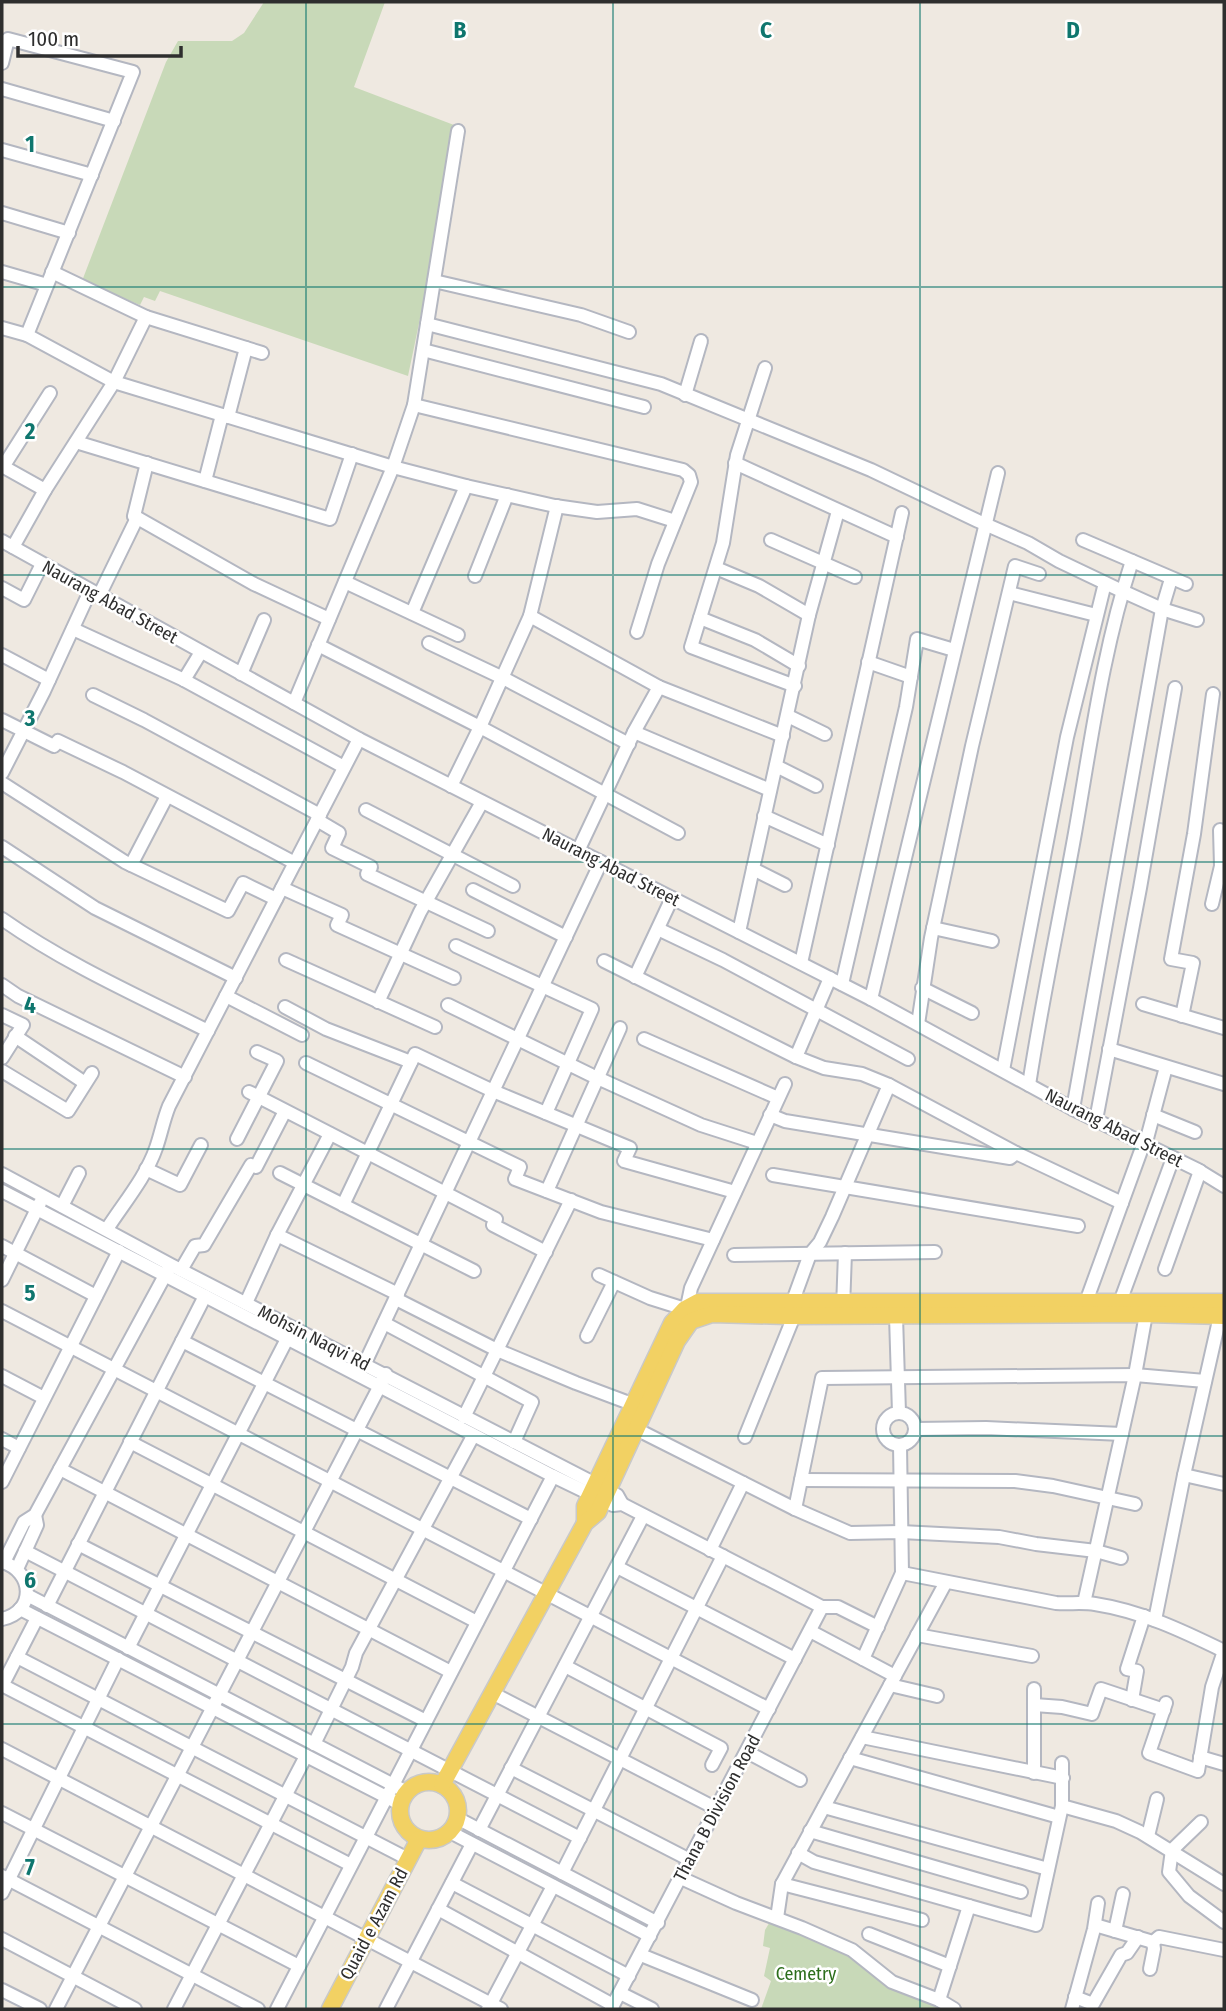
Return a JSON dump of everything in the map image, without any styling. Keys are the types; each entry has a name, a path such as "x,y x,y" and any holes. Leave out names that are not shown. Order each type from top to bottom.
{"main road":[{"path":"446,1778 458,1805 454,1825 440,1838 419,1839 404,1827 397,1794 423,1783 446,1778 585,1523 598,1512 599,1492 632,1404 672,1323 686,1308 707,1301 791,1311"},
{"path":"599,1492 636,1429 677,1341 691,1321 712,1314 1086,1302 1119,1302 1223,1311"},
{"path":"843,1309 895,1316 1223,1311"},
{"name":"Quaid e Azam Rd","path":"330,2009 419,1839"}],"street":[{"path":"2,63 8,39 133,72 27,335"},
{"path":"2,89 114,121"},
{"path":"294,703 393,467 414,405 458,131"},
{"path":"2,149 92,175"},
{"path":"2,213 69,233"},
{"path":"2,272 47,285"},
{"path":"52,272 146,317 262,353"},
{"path":"434,281 581,315 629,332"},
{"path":"7,544 114,382 146,317"},
{"path":"427,324 661,384 871,470 1028,542 1122,591 1162,609 1197,620"},
{"path":"2,328 27,335 114,382 393,467 558,506 597,512 637,509 675,521"},
{"path":"685,395 701,341"},
{"path":"205,481 246,348"},
{"path":"423,350 644,407"},
{"path":"765,368 736,463 723,544 691,648 795,686"},
{"path":"45,490 2,467 50,393"},
{"path":"414,405 683,470 690,475 691,482 658,564 637,632"},
{"path":"76,442 330,519 352,454"},
{"path":"147,463 134,516 254,584 329,619"},
{"path":"736,463 897,537"},
{"path":"872,999 998,473"},
{"path":"412,613 466,486"},
{"path":"475,576 507,495"},
{"path":"451,786 530,616 558,506"},
{"path":"740,932 809,615 838,511"},
{"path":"801,963 902,513"},
{"path":"2,774 73,629 137,518"},
{"path":"771,540 855,578"},
{"path":"1083,540 1186,584"},
{"name":"Naurang Abad Street","path":"7,544 359,738 872,999 1073,1109 1200,1171 1224,1186"},
{"path":"1029,1085 1043,991 1065,889 1111,635 1132,561"},
{"path":"2,588 24,600 42,564"},
{"path":"918,1024 933,928 1015,566 1040,574"},
{"path":"716,568 759,586 809,615"},
{"path":"1073,1109 1162,609 1171,579"},
{"path":"345,582 458,635"},
{"path":"1003,1070 1067,737 1105,583"},
{"path":"1009,593 1096,615"},
{"path":"530,616 659,687 783,737"},
{"path":"700,618 755,640 799,666"},
{"path":"241,674 264,620"},
{"path":"73,629 184,680 344,767"},
{"path":"796,1057 817,1010 836,981 911,677 917,639 954,650"},
{"path":"429,643 631,738 770,790"},
{"path":"318,645 480,727 678,833"},
{"path":"184,680 201,652"},
{"path":"2,655 49,680"},
{"path":"868,662 911,677"},
{"path":"578,851 631,738 659,687"},
{"path":"1096,1120 1175,688"},
{"path":"1182,1016 1193,963 1171,958 1194,834 1213,694"},
{"path":"93,695 144,720 318,818 339,833 332,848 371,867 367,874 488,931"},
{"path":"788,716 825,734"},
{"path":"2,720 54,746 58,741 295,863"},
{"path":"107,1229 146,1168 156,1148 160,1126 169,1106 359,738"},
{"path":"776,766 816,786"},
{"path":"2,783 131,865 228,911 243,883 342,915 337,926 454,978"},
{"path":"131,865 167,796"},
{"path":"378,1002 425,902 482,802"},
{"path":"366,810 513,886"},
{"path":"764,817 828,845"},
{"path":"1194,834 1222,830 1221,866 1212,904"},
{"path":"2,847 95,908 236,978"},
{"path":"365,1363 601,862"},
{"path":"753,869 785,885"},
{"path":"473,890 566,937"},
{"path":"635,977 672,898"},
{"path":"2,936 5,921 36,943 82,968 208,1031"},
{"path":"933,928 992,941"},
{"path":"658,929 908,1059"},
{"path":"456,946 592,1009 546,1113"},
{"path":"286,960 435,1027"},
{"path":"604,961 796,1057 824,1068 862,1074 889,1086 1016,1153 1122,1203"},
{"path":"2,985 18,996 185,1077"},
{"path":"922,988 972,1013"},
{"path":"226,996 302,1035"},
{"path":"1143,1004 1224,1028"},
{"path":"448,1005 701,1125 757,1143"},
{"path":"285,1007 326,1029 411,1062"},
{"path":"2,1015 23,1025 2,1058"},
{"path":"547,1191 578,1127 620,1028"},
{"path":"2,1071 68,1111 89,1078 15,1036"},
{"path":"644,1039 778,1098"},
{"path":"1109,1049 1224,1084"},
{"path":"237,1139 253,1095 277,1061 257,1052"},
{"path":"343,1205 415,1054 493,1091 630,1148 624,1161 735,1192"},
{"path":"306,1063 520,1167 516,1179 601,1212 713,1241"},
{"path":"1086,1302 1144,1145 1166,1067"},
{"path":"599,1275 650,1298 686,1308 691,1288 785,1084"},
{"path":"745,1437 810,1254 820,1242 889,1086"},
{"path":"253,1095 496,1219 493,1225 547,1252"},
{"path":"17,1569 3,1562 24,1522 35,1515 114,1369 172,1270 195,1246 204,1245 251,1165 256,1167 285,1111"},
{"path":"770,1115 785,1121 1000,1157 1010,1158 1016,1153"},
{"path":"1153,1115 1195,1132"},
{"path":"246,1303 330,1134"},
{"path":"146,1168 180,1185 201,1145"},
{"path":"1119,1302 1173,1158"},
{"path":"1165,1269 1200,1171"},
{"path":"62,1206 79,1173"},
{"path":"280,1173 474,1271"},
{"name":"Mohsin Naqvi Rd","path":"2,1174 107,1229 172,1270 205,1296 287,1339 464,1417 514,1442 599,1492"},
{"path":"773,1175 1078,1226"},
{"name":"Mohsin Naqvi Rd","path":"2,1191 119,1251 172,1270 246,1303 365,1363 383,1380 473,1436 553,1476 599,1492 617,1495 622,1504 643,1516 822,1607 838,1607 878,1627"},
{"path":"2,1280 44,1196"},
{"path":"464,1417 547,1252 570,1200"},
{"path":"277,1236 497,1350 576,1384 632,1404"},
{"path":"2,1246 96,1296"},
{"path":"2,1482 119,1251"},
{"path":"734,1255 935,1252"},
{"path":"843,1309 845,1253"},
{"path":"587,1336 614,1282"},
{"path":"47,1606 205,1296"},
{"path":"2,1311 769,1709"},
{"path":"1132,1700 1137,1671 1128,1669 1150,1618 1205,1381 1218,1351 1223,1311"},
{"path":"1084,1603 1135,1376 1146,1314"},
{"path":"895,1316 899,1413"},
{"path":"384,1323 532,1402 514,1442"},
{"path":"128,1648 287,1339"},
{"path":"182,1341 531,1519"},
{"path":"2,1376 44,1398"},
{"path":"795,1509 822,1378 1135,1376 1205,1381"},
{"path":"56,2009 383,1380"},
{"path":"899,1413 913,1419 916,1429 909,1442 900,1445 886,1438 883,1429 890,1416 899,1413"},
{"path":"916,1429 986,1427 1122,1434"},
{"path":"636,1429 795,1509 850,1533 901,1532 999,1537 1096,1551 1121,1558"},
{"path":"314,1744 346,1680 356,1653 473,1436"},
{"path":"2,1439 19,1448"},
{"path":"130,1442 477,1622"},
{"path":"863,1659 902,1573 900,1445"},
{"path":"60,1469 451,1672"},
{"path":"1184,1475 1224,1484"},
{"path":"277,2009 366,1837 397,1794 411,1750 553,1476"},
{"path":"801,1480 1015,1481 1135,1504"},
{"path":"710,1549 743,1483"},
{"path":"479,1829 643,1516"},
{"path":"78,1544 426,1721"},
{"path":"2,1619 14,1615 27,1595 26,1584 17,1569 14,1545"},
{"path":"14,1545 411,1750 446,1778 497,1795 580,1838"},
{"path":"562,1873 723,1556"},
{"path":"617,1567 795,1659"},
{"path":"902,1573 1056,1603 1084,1603 1114,1608 1150,1618 1224,1651 1198,1770 1149,1753 1165,1707 1132,1700 1101,1689 1092,1714 1062,1707 1034,1705"},
{"path":"777,1918 782,1884 946,1582"},
{"path":"27,1595 128,1648 306,1756 397,1794"},
{"name":"Thana B Division Road","path":"612,2007 822,1607"},
{"path":"20,1609 118,1659 314,1744 397,1794"},
{"path":"37,1618 2,1686 351,1865"},
{"path":"810,1631 863,1659 892,1681 937,1696"},
{"path":"917,1635 1032,1656"},
{"path":"17,1657 408,1859"},
{"path":"2,1893 5,1878 118,1659"},
{"path":"565,1666 721,1748 712,1765"},
{"path":"1034,1689 1034,1773"},
{"path":"492,1693 717,1809"},
{"path":"862,1737 1063,1778"},
{"path":"2,1749 493,2007 553,1886"},
{"path":"747,1752 800,1780"},
{"path":"174,2009 306,1756"},
{"path":"1200,1757 1224,1764"},
{"path":"850,1758 1060,1812 1116,1821 1148,1836 1224,1884"},
{"path":"799,1853 814,1862 1036,1925 1060,1812 1062,1763"},
{"path":"511,1768 690,1860"},
{"path":"1148,1836 1157,1799"},
{"path":"824,1807 1048,1870"},
{"path":"2,1813 299,1966"},
{"path":"1201,1822 1172,1850 1169,1872 1189,1896 1224,1922"},
{"path":"454,1825 479,1829 658,1923"},
{"path":"454,1825 472,1844 650,1936"},
{"path":"810,1831 1021,1892"},
{"path":"386,2009 472,1844"},
{"path":"5,1878 258,2009"},
{"path":"681,1878 852,1950 892,1982 939,2000 954,2009"},
{"path":"452,1883 629,1976"},
{"path":"782,1884 922,1920"},
{"path":"1115,1931 1123,1894"},
{"path":"1098,1903 1095,1925 1073,2003 1093,2004 1121,1955 1127,1953 1138,1937"},
{"path":"939,2000 970,1906"},
{"path":"438,1909 612,2007"},
{"path":"1095,1925 1153,1942"},
{"path":"869,1934 950,1966"},
{"path":"1153,1942 1159,1937 1224,1950"},
{"path":"2,1939 135,2009"},
{"path":"1150,1969 1153,1942"},
{"path":"640,1955 752,2000"},
{"path":"2,1990 40,2009"},
{"path":"620,1993 652,2009"}],"green space":[{"path":"264,2 385,2 354,87 454,125 431,266 408,376 160,291 155,301 144,297 140,305 82,281 166,62 178,41 232,41 244,33"},
{"name":"Cemetry","path":"771,1920 850,1954 889,1984 940,2009 761,2009 771,1981 764,1976 770,1948 763,1946 765,1930"}]}
